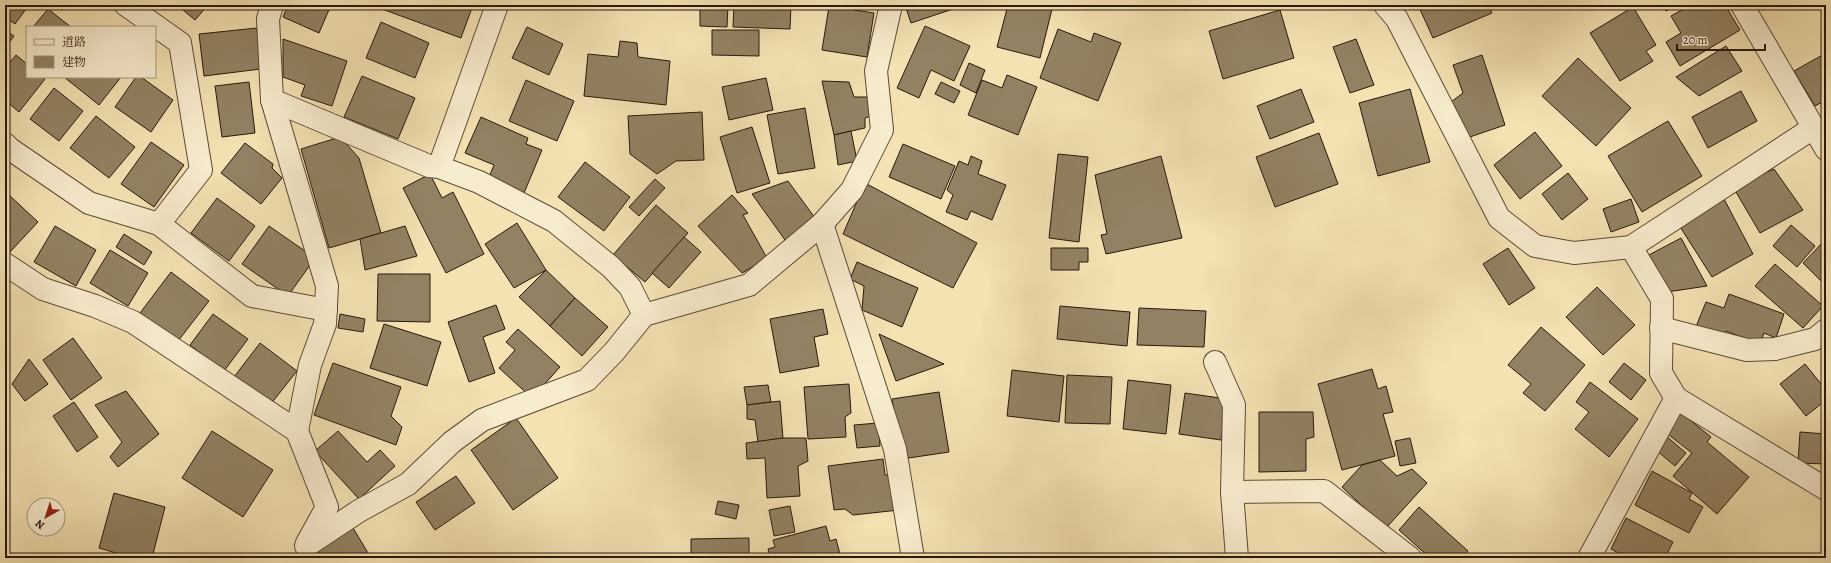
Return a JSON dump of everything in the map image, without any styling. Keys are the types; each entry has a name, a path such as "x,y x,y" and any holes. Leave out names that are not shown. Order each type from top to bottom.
{"street":[{"path":"126,5 156,26"},
{"path":"272,5 268,19 272,100 327,286 325,324 310,365 297,431 327,507 301,552"},
{"path":"439,167 497,5"},
{"path":"301,552 359,511 408,484 452,442 482,420 587,380 614,352 644,315 749,285 822,224 852,190 882,130 876,71 891,5"},
{"path":"1385,5 1397,19 1499,218 1535,246 1574,253 1631,247 1813,128"},
{"path":"1742,5 1826,150"},
{"path":"156,26 180,43 201,170 159,224"},
{"path":"272,100 429,166 439,167 479,182 554,222 611,267 630,287 644,315"},
{"path":"5,144 10,149 89,203 159,224 252,296 326,310"},
{"path":"822,224 895,449 913,558"},
{"path":"1631,247 1662,299 1661,373 1676,398 1826,489"},
{"path":"5,264 43,289 95,306 132,322 297,431"},
{"path":"1661,328 1747,350 1775,349 1815,339 1826,330"},
{"path":"1215,362 1234,405 1232,492 1237,558"},
{"path":"1589,558 1676,398"},
{"path":"1232,492 1324,491 1410,558"}],"building":[{"path":"5,5 29,5 15,24 5,17"},
{"path":"177,5 208,5 195,20"},
{"path":"288,5 331,5 319,33 283,17"},
{"path":"384,5 473,5 461,38 382,9"},
{"path":"700,5 728,5 727,27 700,26"},
{"path":"734,5 791,5 790,29 733,27"},
{"path":"905,5 955,5 956,8 911,23"},
{"path":"1008,5 1053,5 1040,58 997,47"},
{"path":"1418,5 1488,5 1492,13 1433,38"},
{"path":"1662,5 1676,5 1666,11"},
{"path":"1691,5 1725,5 1740,30 1680,66 1666,42 1681,33 1671,16"},
{"path":"829,6 874,13 867,57 822,50"},
{"path":"1633,7 1656,45 1646,51 1653,61 1620,81 1590,33"},
{"path":"48,9 70,26 34,26"},
{"path":"1280,10 1294,58 1223,79 1209,31"},
{"path":"381,22 429,43 415,78 366,58"},
{"path":"925,26 970,46 954,81 931,70 919,98 897,88"},
{"path":"527,27 563,44 549,75 512,58"},
{"path":"257,28 261,69 204,76 199,34"},
{"path":"1058,29 1091,42 1094,33 1121,43 1098,101 1040,78"},
{"path":"5,30 14,36 5,48"},
{"path":"712,30 759,30 759,56 712,55"},
{"path":"283,39 347,61 332,106 301,96 305,85 283,77"},
{"path":"1356,39 1374,85 1350,93 1333,47"},
{"path":"620,41 637,43 638,57 670,61 666,105 584,96 588,54 618,57"},
{"path":"1726,46 1742,71 1699,96 1676,77"},
{"path":"1826,53 1826,100 1815,106 1794,71"},
{"path":"16,55 26,63 26,78 45,79 19,112 5,100 5,68"},
{"path":"1482,55 1505,125 1464,139 1451,102 1463,93 1453,65"},
{"path":"1578,58 1631,108 1596,146 1542,96"},
{"path":"969,63 985,70 976,93 960,85"},
{"path":"1007,75 1037,87 1018,135 968,115 982,80 1002,88"},
{"path":"362,76 415,98 398,139 344,117"},
{"path":"65,78 120,78 99,105"},
{"path":"135,78 142,78 173,100 151,132 115,107"},
{"path":"766,78 773,110 729,120 722,87"},
{"path":"526,80 574,101 557,141 509,121"},
{"path":"822,81 849,82 854,97 867,97 871,116 865,118 865,128 834,135"},
{"path":"249,82 255,133 222,137 215,86"},
{"path":"941,82 960,91 954,103 935,94"},
{"path":"54,88 83,111 59,141 30,119"},
{"path":"1301,89 1314,122 1270,139 1257,106"},
{"path":"1410,89 1430,162 1378,176 1359,103"},
{"path":"1741,91 1757,121 1708,148 1692,117"},
{"path":"805,108 815,168 778,174 767,115"},
{"path":"702,112 704,160 676,161 657,174 630,154 628,116"},
{"path":"96,116 135,147 109,178 70,148"},
{"path":"481,117 528,138 526,144 542,150 524,193 489,177 494,165 465,153"},
{"path":"1668,121 1702,176 1642,212 1608,156"},
{"path":"752,127 770,183 737,193 720,137"},
{"path":"851,131 857,161 838,165 834,135"},
{"path":"1535,132 1562,166 1520,199 1494,165"},
{"path":"1319,133 1338,184 1275,207 1256,157"},
{"path":"340,137 359,158 381,233 329,248 301,149"},
{"path":"151,142 184,165 154,207 121,184"},
{"path":"245,143 273,164 272,168 282,178 261,204 221,173"},
{"path":"903,144 955,166 941,199 889,177"},
{"path":"1058,154 1088,157 1079,242 1049,238"},
{"path":"971,156 982,161 978,174 1006,185 992,220 971,211 967,220 946,212 953,195 947,190 959,161 968,165"},
{"path":"1161,156 1182,238 1106,254 1101,235 1107,234 1095,175"},
{"path":"585,162 630,197 604,231 558,197"},
{"path":"1774,169 1803,210 1760,233 1733,187"},
{"path":"1568,173 1588,199 1562,220 1542,194"},
{"path":"430,174 442,198 453,192 484,254 446,273 403,188"},
{"path":"655,179 665,188 639,216 629,207"},
{"path":"788,181 815,218 785,240 752,194"},
{"path":"865,183 977,243 953,288 843,234"},
{"path":"8,194 38,222 10,252 5,248 5,197"},
{"path":"732,195 748,213 743,215 767,258 742,273 698,226"},
{"path":"217,198 255,226 229,261 191,233"},
{"path":"1631,199 1639,222 1611,232 1603,209"},
{"path":"1724,199 1753,254 1712,277 1677,222"},
{"path":"656,205 688,233 645,282 613,255"},
{"path":"517,223 546,270 514,288 485,244"},
{"path":"1791,225 1815,246 1797,267 1773,246"},
{"path":"55,226 96,250 76,286 34,262"},
{"path":"269,226 315,258 288,296 242,264"},
{"path":"405,226 417,256 365,270 360,239"},
{"path":"124,234 152,252 144,265 116,247"},
{"path":"684,237 701,252 669,288 652,273"},
{"path":"1681,238 1707,286 1667,292 1647,256"},
{"path":"1826,239 1826,286 1803,263"},
{"path":"1051,248 1088,248 1088,262 1079,262 1079,270 1051,270"},
{"path":"1508,248 1535,288 1509,305 1483,264"},
{"path":"110,250 148,273 128,306 90,283"},
{"path":"857,262 918,288 902,327 862,310 864,286 850,279"},
{"path":"1775,264 1823,306 1803,328 1755,286"},
{"path":"546,270 575,298 550,326 519,297"},
{"path":"171,272 209,301 178,341 140,313"},
{"path":"378,274 430,274 430,322 377,321"},
{"path":"1597,287 1635,325 1603,355 1566,317"},
{"path":"1729,294 1784,314 1776,338 1764,333 1760,344 1726,331 1723,340 1695,329 1706,302 1724,308"},
{"path":"575,298 608,327 582,356 550,326"},
{"path":"496,305 505,329 483,337 495,373 469,382 448,322"},
{"path":"1060,306 1130,312 1127,346 1057,339"},
{"path":"1139,308 1206,311 1204,347 1137,345"},
{"path":"823,309 828,334 814,337 819,366 780,373 770,319"},
{"path":"213,314 248,339 224,371 190,345"},
{"path":"340,314 365,319 363,332 338,328"},
{"path":"384,324 441,342 427,386 370,368"},
{"path":"1541,327 1585,365 1545,411 1523,393 1531,384 1508,365"},
{"path":"518,329 560,367 532,398 499,368 515,350 506,342"},
{"path":"879,334 944,364 896,381"},
{"path":"73,338 102,378 71,400 43,360"},
{"path":"260,343 297,371 270,405 234,377"},
{"path":"1826,348 1826,359 1821,351"},
{"path":"29,359 48,384 25,401 12,384"},
{"path":"333,363 401,387 391,416 402,427 396,445 314,415"},
{"path":"1624,363 1646,380 1631,400 1609,382"},
{"path":"1805,364 1826,390 1826,400 1806,416 1780,384"},
{"path":"1372,369 1378,389 1386,386 1393,412 1383,414 1395,456 1342,470 1318,384"},
{"path":"1012,370 1064,376 1059,422 1007,416"},
{"path":"1067,375 1112,377 1110,424 1065,423"},
{"path":"1128,380 1171,385 1166,434 1123,429"},
{"path":"1590,382 1638,419 1609,457 1575,429 1589,412 1576,402"},
{"path":"849,384 851,413 845,417 846,437 808,439 804,387"},
{"path":"768,385 771,402 747,405 744,387"},
{"path":"126,391 159,434 118,467 110,457 122,442 95,405"},
{"path":"939,392 949,452 902,459 892,399"},
{"path":"1185,393 1227,399 1221,440 1179,434"},
{"path":"780,401 783,438 758,442 755,420 747,419 747,405"},
{"path":"74,402 98,437 77,452 53,416"},
{"path":"1679,411 1711,437 1707,442 1749,477 1717,514 1673,476 1692,453 1664,431"},
{"path":"1259,412 1313,412 1314,437 1306,439 1306,471 1259,472"},
{"path":"516,418 558,478 513,510 471,450"},
{"path":"878,423 880,446 857,448 854,425"},
{"path":"212,431 273,470 243,517 182,478"},
{"path":"338,431 367,462 380,450 395,466 359,499 315,451"},
{"path":"1800,432 1826,434 1826,464 1798,463"},
{"path":"1666,436 1686,453 1675,466 1656,450"},
{"path":"783,438 806,438 808,461 798,466 800,496 767,498 765,458 747,459 746,443"},
{"path":"1410,438 1416,463 1400,466 1395,441"},
{"path":"883,459 885,475 895,474 899,510 853,515 845,509 834,510 828,466"},
{"path":"1380,460 1397,476 1412,469 1427,483 1386,528 1342,487 1362,465"},
{"path":"1652,471 1692,493 1689,499 1703,507 1689,533 1635,505"},
{"path":"456,476 475,503 435,530 416,502"},
{"path":"114,493 165,507 152,558 133,558 99,548"},
{"path":"718,501 739,505 736,519 715,514"},
{"path":"790,506 795,532 774,536 769,510"},
{"path":"1419,507 1468,551 1462,558 1430,558 1399,530"},
{"path":"1626,518 1673,542 1665,558 1628,558 1611,549"},
{"path":"826,526 830,541 836,539 841,558 770,558 768,549 775,547 773,540"},
{"path":"353,528 371,558 322,558 317,549"},
{"path":"749,538 749,558 691,558 691,539"}]}
